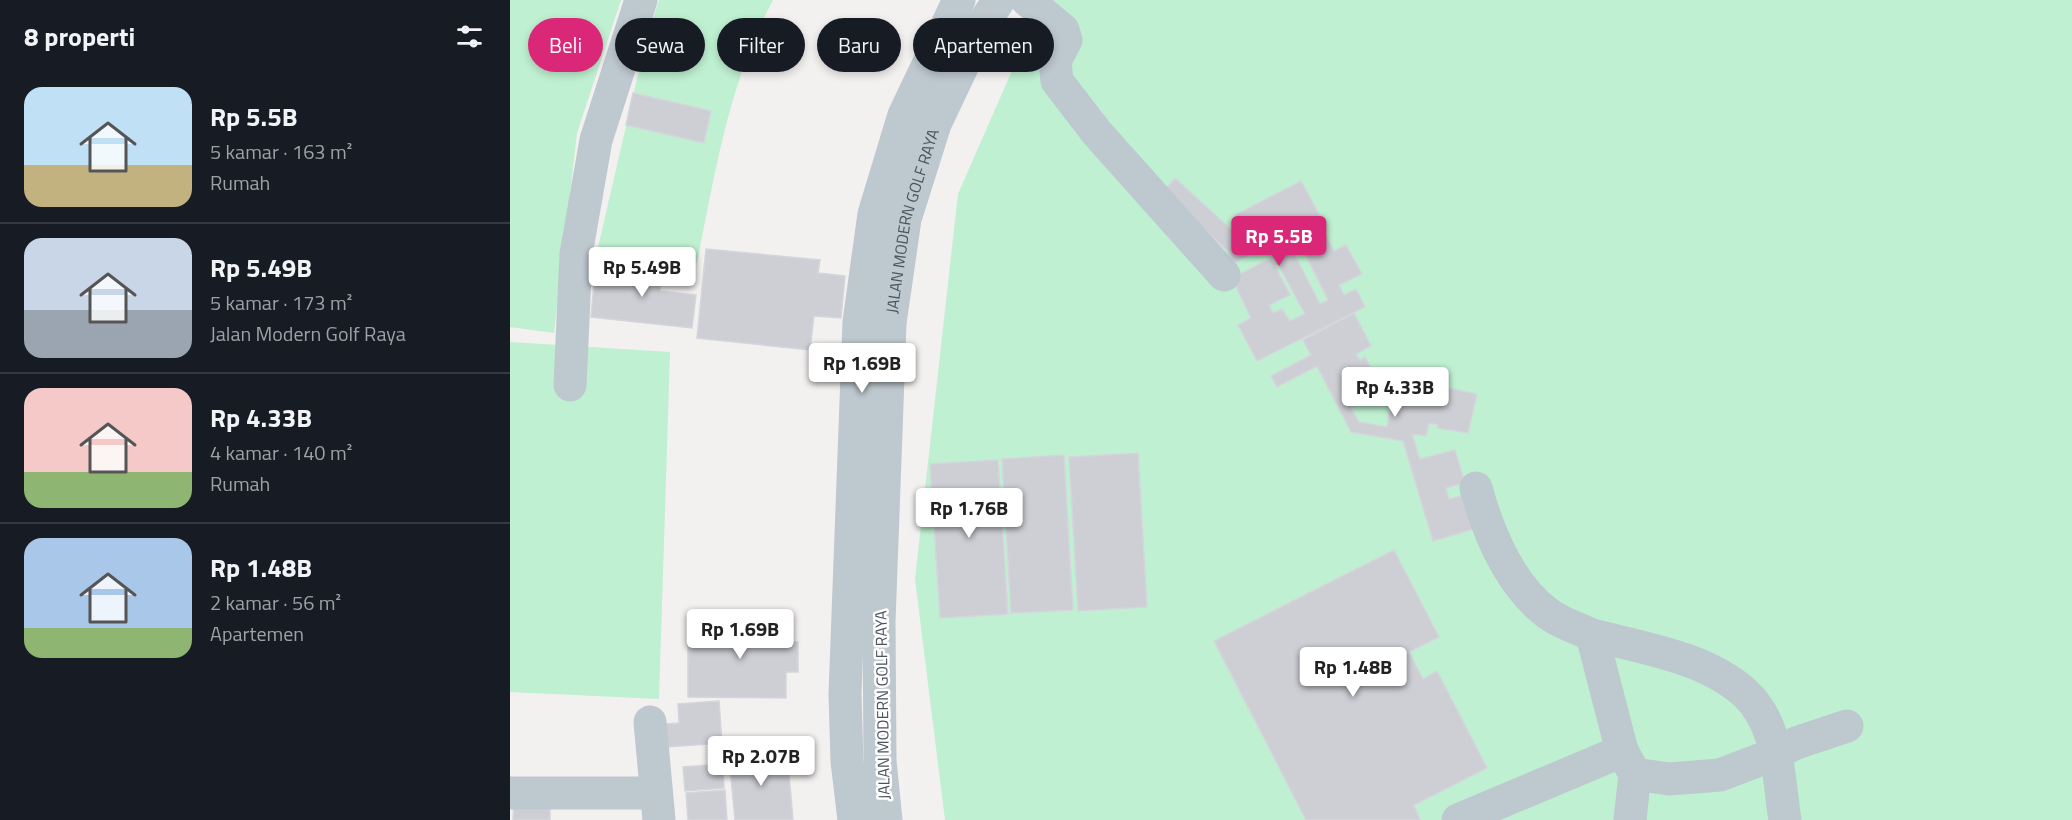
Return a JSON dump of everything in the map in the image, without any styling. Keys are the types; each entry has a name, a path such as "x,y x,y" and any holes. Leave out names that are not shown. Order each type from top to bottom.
{"street":[{"path":"570,385 576,254 596,140 641,0"},
{"name":"JALAN MODERN GOLF RAYA","path":"854,820 845,694 859,322 874,214 904,115 959,0"},
{"name":"JALAN MODERN GOLF RAYA","path":"886,820 880,760 879,622 890,323 905,219 934,124 981,27 999,0"},
{"path":"1027,0 1063,30 1066,40 1055,61 1057,81 1097,133 1224,275"},
{"path":"1476,488 1484,518 1523,590 1547,613 1592,635 1672,656 1711,671 1746,694 1761,714 1772,739 1785,820"},
{"path":"1592,635 1629,762 1630,820"},
{"path":"510,793 657,807 650,722"},
{"path":"1458,820 1629,762 1669,779 1720,775 1775,754 1796,743 1847,726"}],"green space":[{"path":"510,0 621,0 603,54 603,18 528,18 528,72 597,72 577,133 554,333 510,327"},
{"path":"659,0 773,0 764,18 717,18 717,72 742,72 725,128 697,263 596,256 639,72 705,72 705,18 653,18"},
{"path":"1043,0 2072,0 2072,820 945,820 915,579 958,194 1011,72 1054,72 1054,18 1035,18"},
{"path":"510,342 670,352 659,699 510,692"}],"building":[{"path":"633,93 711,111 704,143 626,125"},
{"path":"1175,178 1234,232 1243,225 1235,215 1301,181 1320,216 1284,234 1320,304 1328,300 1300,244 1325,233 1334,251 1346,245 1362,274 1339,285 1344,295 1356,289 1365,307 1257,361 1238,325 1251,318 1232,278 1271,258 1290,295 1269,305 1273,313 1282,309 1290,321 1305,314 1268,246 1234,263 1228,251 1163,192"},
{"path":"706,249 820,260 818,273 845,276 841,318 814,316 810,350 697,338"},
{"path":"614,260 663,265 660,291 696,295 692,328 591,317 594,284 611,286"},
{"path":"1354,313 1371,346 1356,354 1360,360 1365,357 1383,391 1351,408 1359,422 1387,427 1394,385 1435,395 1433,405 1438,406 1444,387 1477,394 1468,433 1437,428 1438,425 1429,423 1426,436 1412,434 1420,459 1455,450 1465,483 1446,488 1449,499 1464,495 1474,529 1433,541 1403,441 1351,432 1317,366 1277,387 1271,376 1311,355 1303,340"},
{"path":"1138,453 1147,607 1078,611 1069,457"},
{"path":"1064,455 1073,610 1011,613 1002,459"},
{"path":"998,460 1008,614 940,618 930,464"},
{"path":"1394,550 1439,637 1409,652 1423,679 1437,671 1487,768 1414,805 1420,820 1306,820 1214,641"},
{"path":"688,623 786,623 786,641 798,642 798,672 786,672 786,698 688,697"},
{"path":"719,701 722,743 667,747 665,724 679,723 678,704"},
{"path":"787,751 793,820 735,820 729,756"},
{"path":"723,764 724,788 685,791 683,767"},
{"path":"725,790 727,820 688,820 686,793"},
{"path":"514,803 550,804 550,820 513,820"}]}
